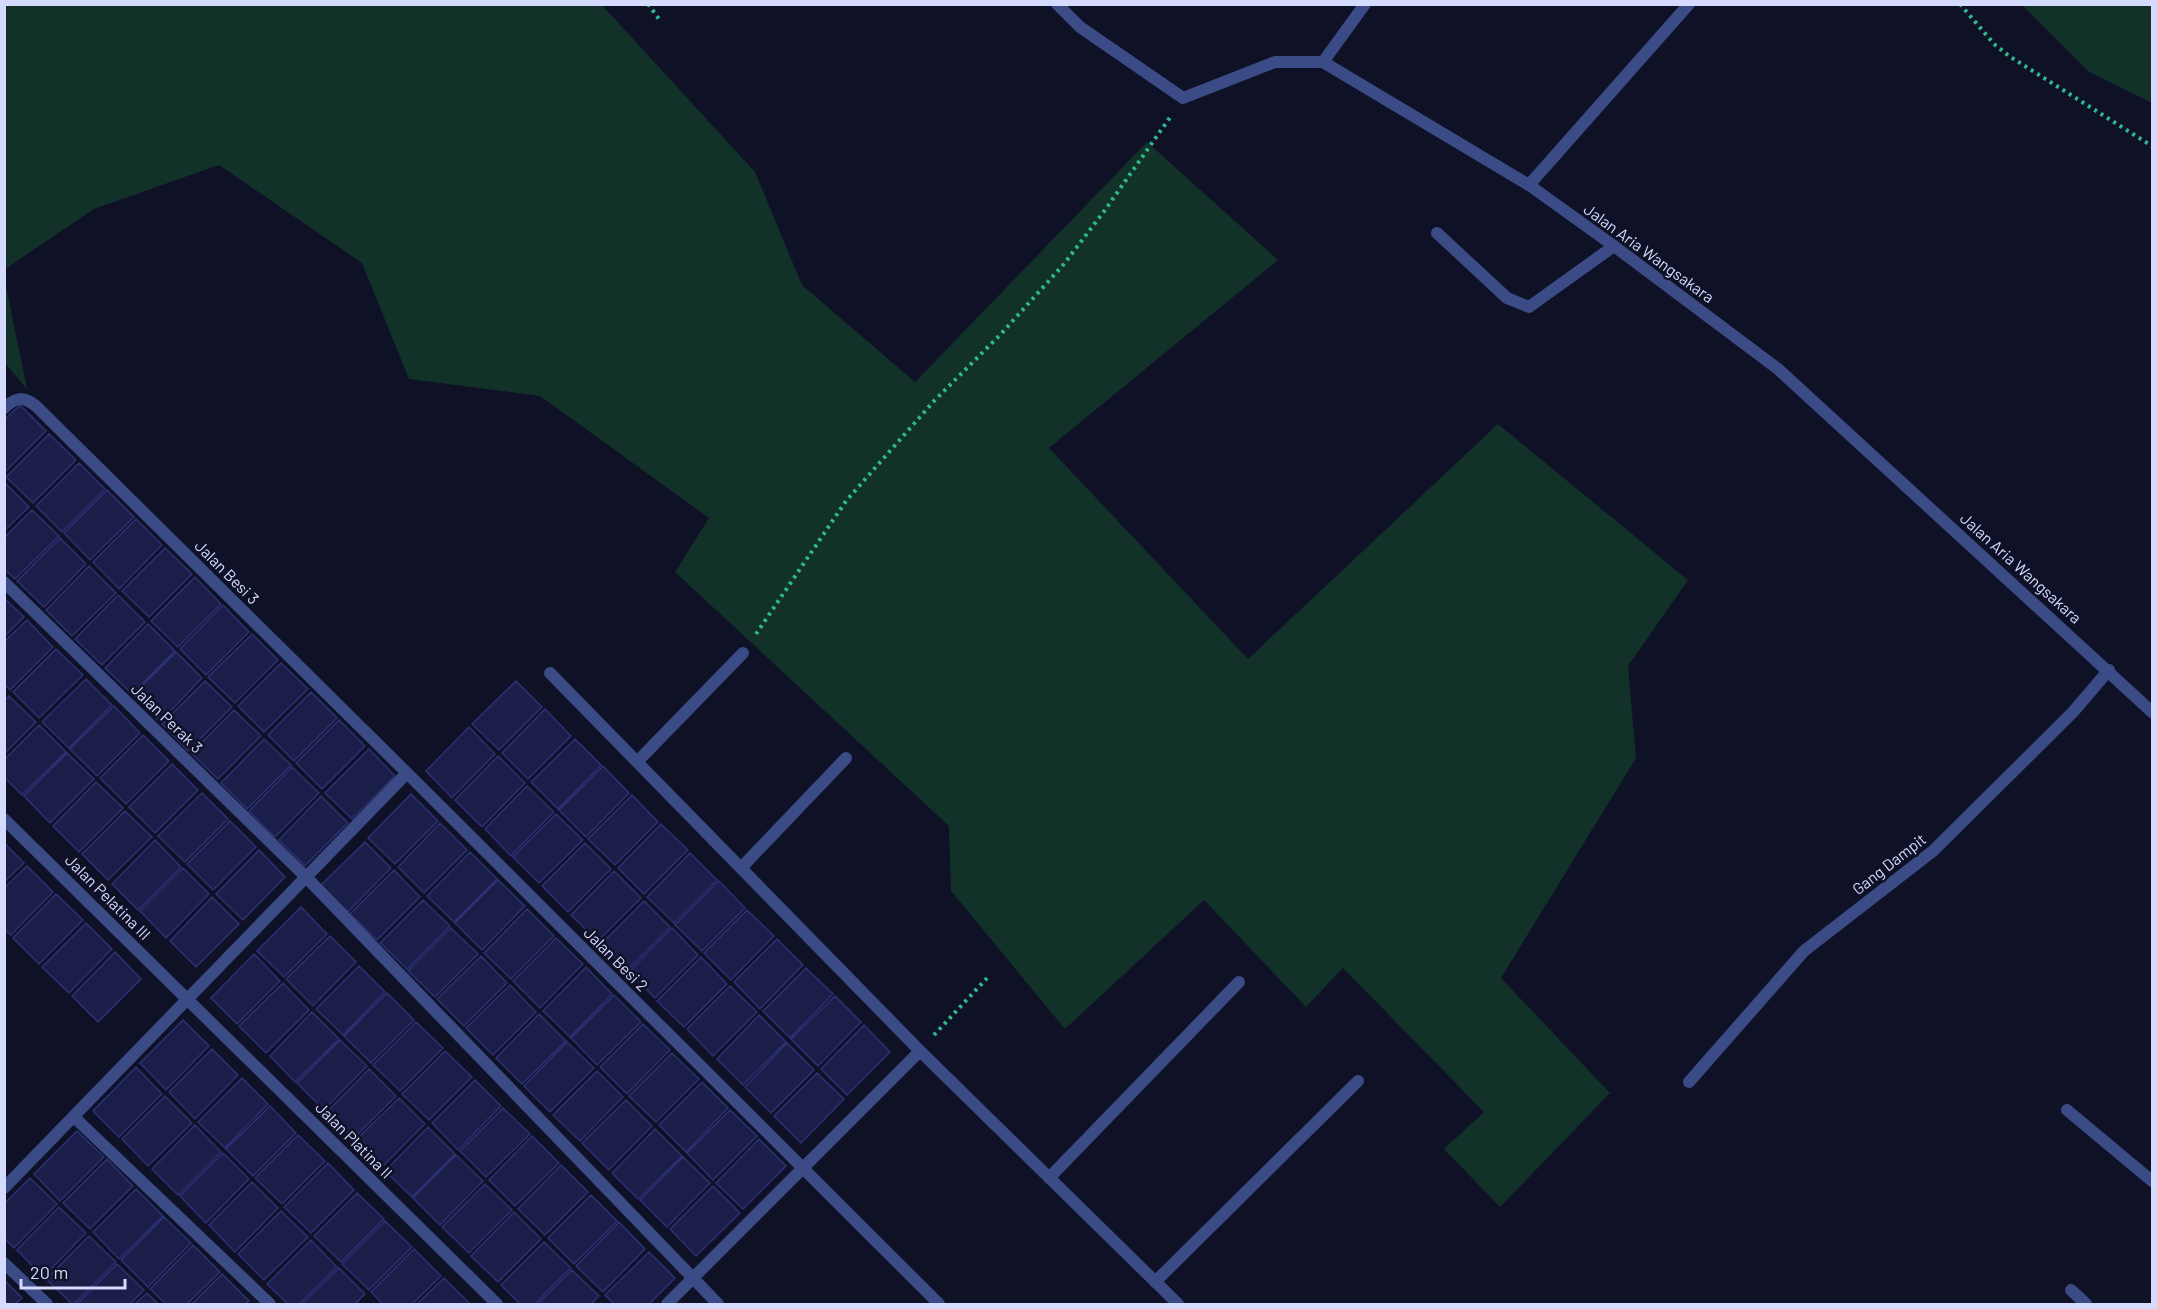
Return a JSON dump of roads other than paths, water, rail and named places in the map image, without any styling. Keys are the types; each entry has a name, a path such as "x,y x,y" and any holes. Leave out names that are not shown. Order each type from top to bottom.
{"street":[{"path":"1058,4 1080,27 1183,98 1275,62 1323,62 1365,4"},
{"path":"1529,185 1689,4"},
{"name":"Jalan Aria Wangsakara","path":"1323,62 1529,185 1778,369 2109,670 2152,712"},
{"path":"1437,232 1507,298 1529,307 1614,246"},
{"name":"Jalan Besi 3","path":"4,408 22,398 36,406 407,773"},
{"name":"Jalan Perak 3","path":"4,582 306,877 718,1305"},
{"path":"637,762 743,653"},
{"name":"Gang Dampit","path":"1689,1082 1804,951 1933,851 2073,712 2109,670"},
{"path":"550,673 920,1050 1178,1305"},
{"path":"741,868 846,758"},
{"path":"4,1188 407,773"},
{"name":"Jalan Besi 2","path":"407,773 939,1305"},
{"name":"Jalan Pelatina III","path":"4,819 187,999"},
{"path":"1049,1178 1239,982"},
{"name":"Jalan Platina II","path":"187,999 497,1305"},
{"path":"667,1305 920,1050"},
{"path":"1155,1282 1358,1081"},
{"path":"2067,1110 2152,1181"},
{"path":"74,1117 270,1305"},
{"path":"4,1263 47,1305"},
{"path":"2071,1290 2086,1305"}]}
